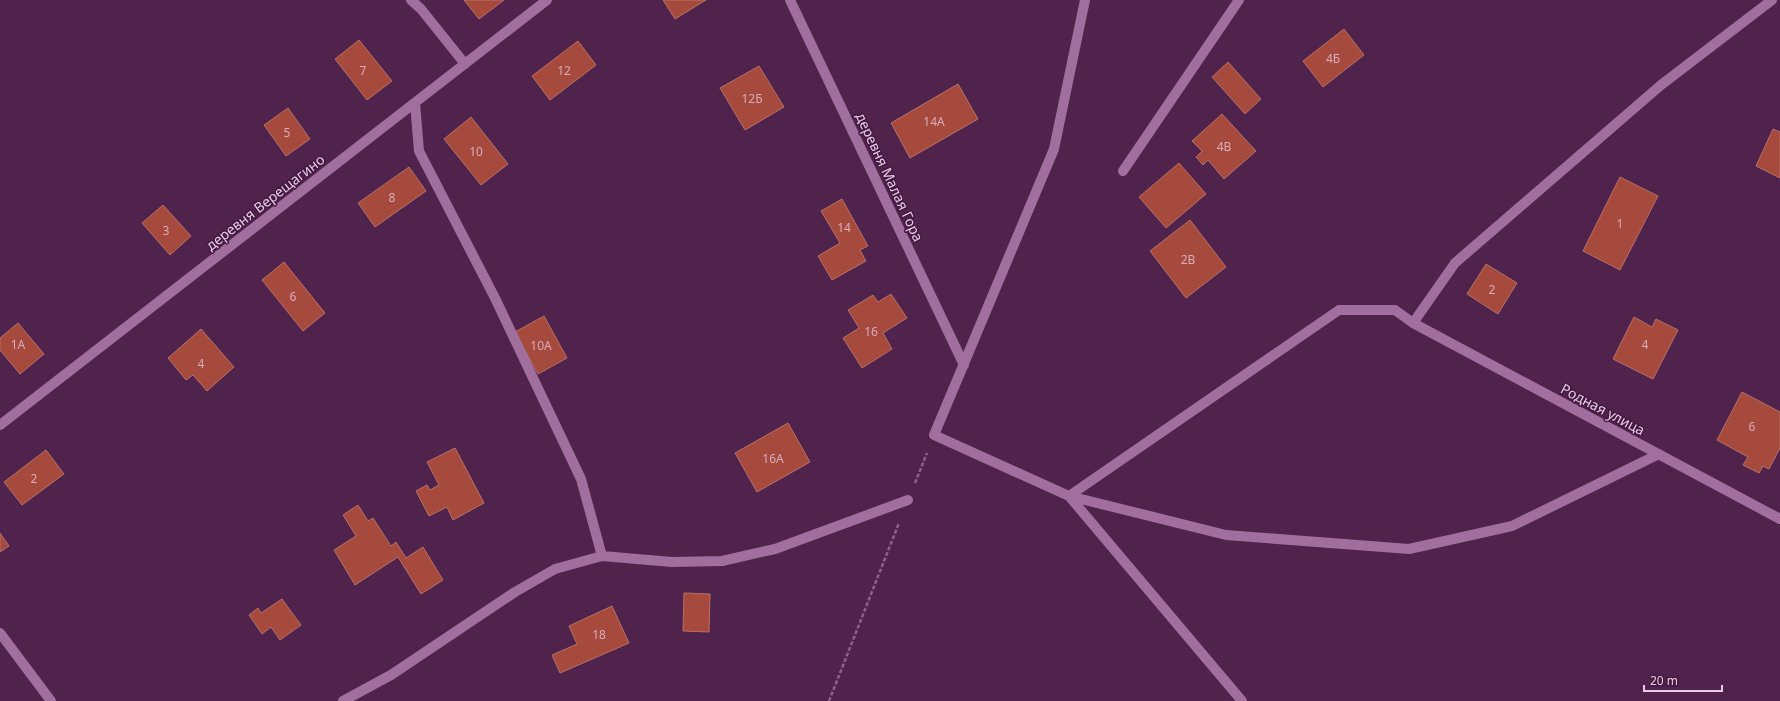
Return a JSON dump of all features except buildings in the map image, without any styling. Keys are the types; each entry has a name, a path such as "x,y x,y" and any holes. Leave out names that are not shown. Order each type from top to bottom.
{"street":[{"path":"411,0 422,9 465,64"},
{"name":"деревня Верещагино","path":"0,425 547,0"},
{"name":"деревня Малая Гора","path":"790,0 964,365"},
{"path":"1085,0 1054,150 934,435 1069,496 1226,535 1409,549 1512,526 1659,454"},
{"path":"1123,171 1239,0"},
{"path":"1413,323 1455,263 1661,85 1772,0"},
{"path":"414,103 419,150 495,298 581,479 602,556"},
{"name":"Родная улица","path":"1069,496 1339,310 1395,310 1413,323 1780,519"},
{"path":"1069,496 1242,701"},
{"path":"343,701 391,675 515,592 555,569 602,556 672,562 722,561 775,548 908,500"},
{"path":"0,633 52,701"}],"path":[{"path":"828,701 934,435"}]}
